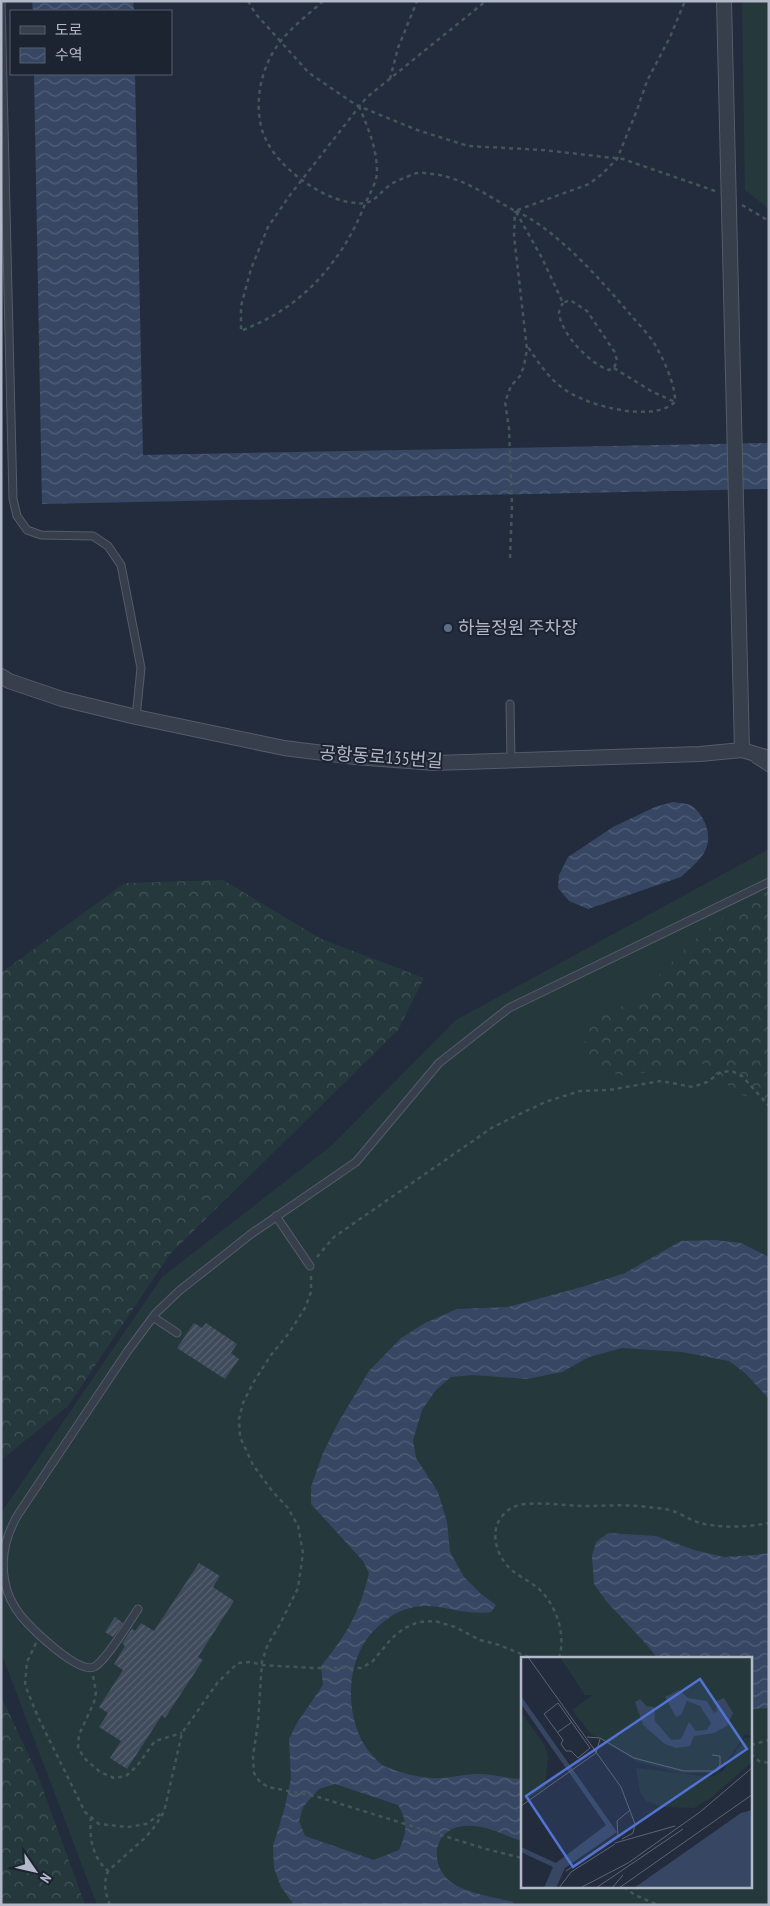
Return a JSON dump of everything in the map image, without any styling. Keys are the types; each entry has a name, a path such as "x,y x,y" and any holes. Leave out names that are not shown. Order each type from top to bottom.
{"street":[{"path":"724,1 742,750"},
{"name":"공항동로135번길","path":"1,676 9,681 62,699 136,717 284,748 355,757 435,763 700,754 742,750 769,758"}],"lane":[{"path":"2,1 13,499 17,516 27,530 41,535 92,536 108,546 122,565 141,668 136,717"},
{"path":"510,704 511,760"},
{"path":"742,750 769,768"},
{"path":"138,1609 103,1659 95,1667 85,1668 75,1663 40,1636 21,1616 9,1595 4,1581 3,1567 6,1538 11,1527 127,1352 153,1317 179,1291 276,1216 356,1162 439,1062 509,1008 769,882"},
{"path":"276,1216 310,1266"},
{"path":"153,1317 177,1332"}],"path":[{"path":"248,1 255,13 309,72 359,106 417,130 468,146 544,150 617,158 683,179 728,196 769,221"},
{"path":"323,1 281,42 269,60 261,85 258,110 261,128 272,149 287,168 324,194 347,202 366,204 375,200 391,184 417,173 447,176 470,184 528,217 563,243 609,290 645,332 659,352 676,394 675,402 671,406 661,409 635,412 601,406 575,396 560,387 546,372 526,344"},
{"path":"390,80 398,48 417,1"},
{"path":"359,106 375,147 377,174 359,220 335,260 313,284 290,305 267,320 241,331 240,306 251,269 268,227 302,180 359,106 366,98 486,1"},
{"path":"515,211 589,184 602,174 617,158 637,110 646,80 670,37 685,1"},
{"path":"515,211 542,258 563,303"},
{"path":"510,558 512,504 509,428 505,402 511,386 520,376 524,366 526,344 514,236 515,211"},
{"path":"570,300 587,311 614,351 617,360 614,368 609,370 601,368 577,347 562,324 559,312 563,303 570,300"},
{"path":"614,368 651,391 675,402"},
{"path":"521,1858 486,1850 318,1797 277,1790 260,1782 254,1773 253,1756 258,1723 262,1665 268,1644 298,1588 303,1553 298,1526 288,1508 273,1492 253,1465 240,1437 239,1419 243,1403 253,1382 271,1355 290,1333 305,1308 311,1292 310,1266 334,1237 428,1170 493,1127 545,1102 580,1090 609,1090 661,1081 694,1087 707,1082 721,1072 732,1071 742,1076 769,1106"},
{"path":"558,1657 561,1650 560,1626 549,1602 539,1589 506,1565 498,1551 494,1537 496,1524 512,1507 526,1504 625,1505 672,1511 698,1522 716,1525 748,1527 769,1524"},
{"path":"110,1905 104,1890 108,1871 146,1838 164,1812 182,1733 228,1671 238,1663 251,1662 262,1665 313,1668 361,1668 372,1662 403,1628 418,1622 435,1621 455,1627 480,1640 499,1645 529,1657"},
{"path":"40,1636 27,1662 25,1685 85,1812 99,1824 128,1827 146,1824 164,1812"},
{"path":"90,1668 96,1692 94,1702 79,1736 78,1747 84,1758 100,1772 114,1778 126,1776 137,1766 155,1741 182,1733"},
{"path":"752,1745 769,1740"},
{"path":"752,1755 759,1761 769,1763"},
{"path":"91,1817 89,1832 91,1842 101,1864 108,1871"},
{"path":"625,1888 635,1895 658,1905"}],"green space":[{"path":"742,1 769,1 769,209 745,190"},
{"path":"769,849 769,1905 97,1905 1,1652 1,1513 162,1277 331,1146 456,1020"},
{"path":"223,880 321,939 424,978 398,1030 170,1254 68,1406 1,1460 1,973 125,883"},
{"path":"769,891 769,1103 739,1094 700,1062 626,1076 589,1069 583,1048 591,1019 633,1002 689,944 737,907"},
{"path":"1,1696 37,1773 85,1905 1,1905"}],"water":[{"path":"32,1 133,1 134,10 33,10"},
{"path":"34,75 135,75 143,455 769,443 769,489 42,504"},
{"path":"673,802 692,806 697,810 704,821 708,833 707,845 703,855 681,877 588,909 569,901 558,888 559,875 568,857 613,827 655,807"},
{"path":"714,1240 741,1243 769,1257 769,1399 745,1373 729,1361 682,1352 622,1348 589,1357 562,1372 527,1379 473,1375 451,1377 436,1390 422,1410 413,1440 416,1458 438,1492 447,1522 450,1552 464,1577 481,1594 496,1605 491,1612 479,1613 424,1606 413,1607 395,1614 371,1634 362,1647 352,1678 351,1692 354,1721 365,1746 383,1765 406,1774 428,1778 483,1774 521,1779 521,1841 487,1828 464,1826 453,1829 444,1835 439,1843 437,1852 441,1871 448,1880 462,1889 513,1902 514,1905 294,1905 281,1887 274,1868 273,1846 285,1807 291,1778 289,1739 297,1723 323,1685 321,1666 351,1623 361,1600 369,1573 363,1561 311,1504 311,1487 323,1453 338,1423 369,1371 401,1338 425,1323 457,1309 508,1307 625,1273 681,1241","holes":["335,1784 398,1805 404,1817 405,1832 399,1850 374,1860 305,1836 299,1821 303,1807 319,1789"]},
{"path":"608,1533 656,1536 694,1550 724,1557 769,1553 769,1708 752,1709 752,1657 656,1657 607,1602 594,1584 592,1556 596,1542"}],"building":[{"path":"194,1323 202,1328 206,1323 237,1344 231,1353 239,1359 225,1379 177,1348"},
{"path":"199,1563 220,1576 213,1587 234,1601 198,1657 203,1660 165,1718 162,1715 127,1769 110,1758 121,1741 99,1727 108,1713 99,1707 123,1670 114,1664 125,1646 122,1643 132,1629 135,1631 141,1623 154,1631"},
{"path":"115,1617 123,1623 113,1637 105,1632"}],"place":[{"name":"하늘정원 주차장","path":"448,628"}]}
